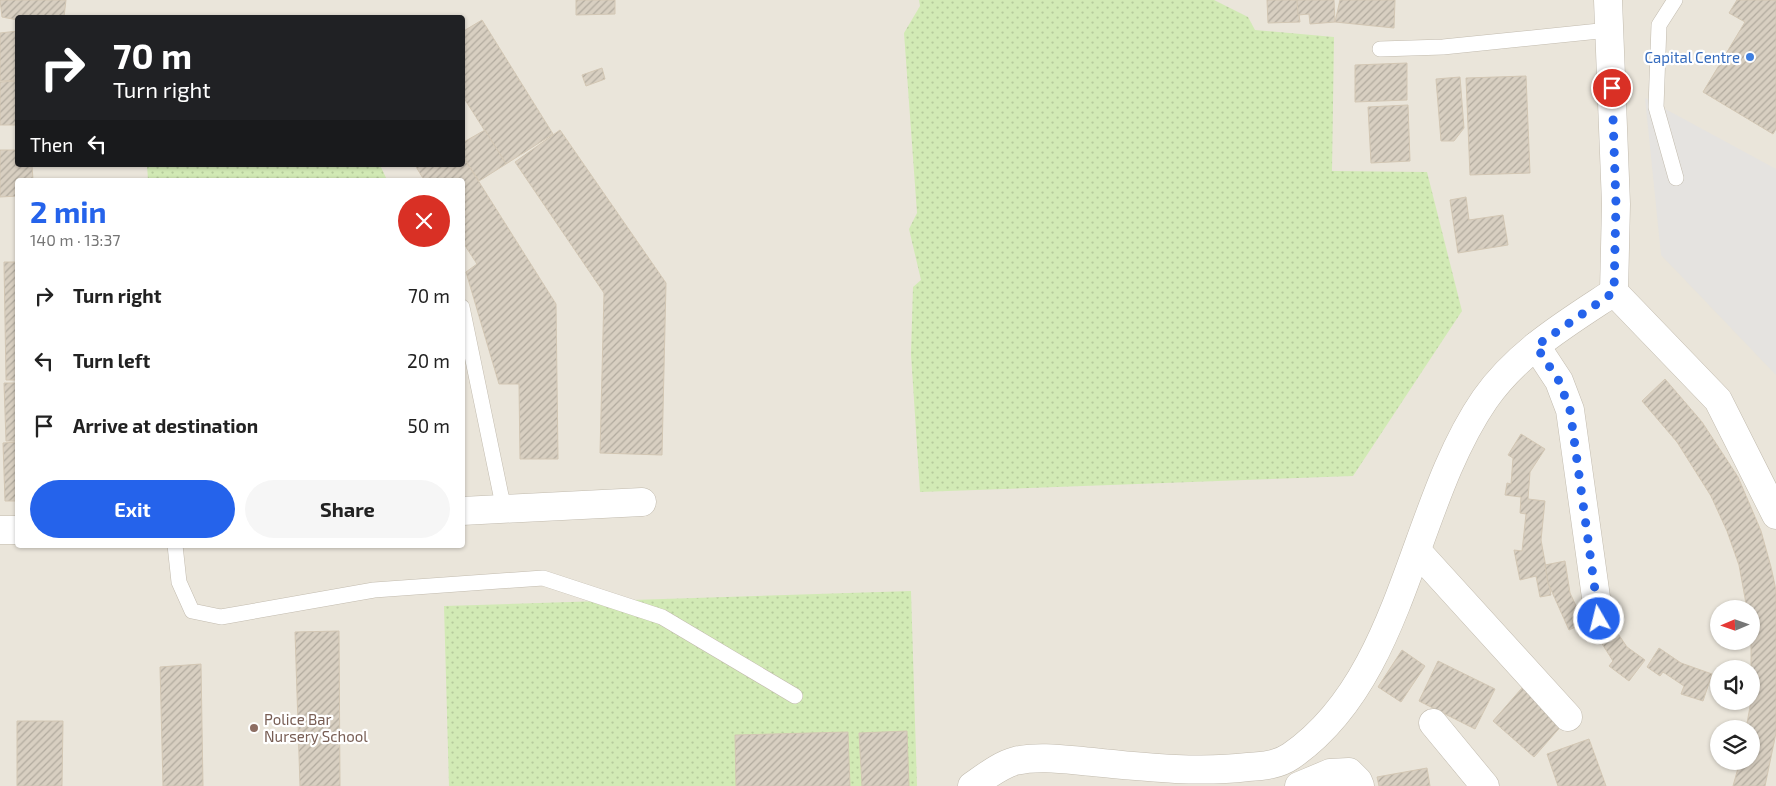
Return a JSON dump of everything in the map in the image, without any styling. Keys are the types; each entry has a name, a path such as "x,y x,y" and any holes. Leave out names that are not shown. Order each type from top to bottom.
{"street":[{"path":"1608,0 1616,204 1614,292 1718,400 1776,515"},
{"path":"972,786 1015,761 1047,758 1180,770 1228,769 1276,775 1290,757 1318,733 1346,702 1375,650 1417,551 1439,493 1465,435 1485,399 1514,364 1536,346 1614,292"},
{"path":"1536,346 1559,381 1570,410 1599,619"},
{"path":"465,511 642,502"},
{"path":"0,530 15,530"},
{"path":"1417,551 1568,716"},
{"path":"1433,723 1485,786"},
{"path":"1299,786 1330,773 1348,772 1358,781 1360,786"}],"lane":[{"path":"1675,0 1659,25 1656,107 1676,178"},
{"path":"1380,49 1443,47 1609,30"},
{"path":"465,322 504,510"},
{"path":"175,548 179,582 192,611 221,617 374,590 543,578 662,618 795,696"}],"shaded area":[{"path":"0,0 1776,0 1776,786 0,786"},
{"path":"1645,98 1776,169 1776,375 1661,255"}],"green space":[{"path":"919,0 1214,0 1248,17 1255,30 1334,37 1332,171 1427,172 1462,311 1353,476 920,492 911,354 913,287 921,280 909,229 917,213 904,33 920,6"},
{"path":"147,167 381,167 386,178 148,178"},
{"path":"911,591 917,786 449,786 444,606"}],"building":[{"path":"0,0 66,0 64,15 15,15 15,19 2,17"},
{"path":"576,0 615,0 615,14 576,15"},
{"path":"1267,0 1297,0 1300,22 1268,23"},
{"path":"1297,0 1334,0 1335,22 1310,24 1309,14 1298,15"},
{"path":"1340,0 1395,0 1394,28 1335,22"},
{"name":"Capital Centre","path":"1737,0 1776,0 1776,129 1773,134 1703,92 1745,22 1729,13"},
{"path":"482,20 553,134 506,164 465,100 465,30"},
{"path":"15,31 15,80 0,81 0,33"},
{"path":"1407,63 1407,100 1355,102 1355,65"},
{"path":"602,68 605,79 586,86 582,75"},
{"path":"1526,76 1530,173 1470,175 1466,78"},
{"path":"1460,77 1464,128 1454,141 1441,141 1436,79"},
{"path":"15,81 15,125 0,125 0,82"},
{"path":"1408,105 1410,161 1371,163 1368,107"},
{"path":"485,130 506,164 479,181 465,160 465,141"},
{"path":"560,130 666,283 662,455 600,453 604,293 515,162"},
{"path":"0,150 15,150 15,167 32,167 33,178 15,178 15,196 0,197"},
{"path":"465,160 556,304 558,459 520,459 519,384 499,384 466,272 477,264 465,246 465,178 423,178 416,167 465,167"},
{"path":"1466,197 1469,220 1503,215 1508,245 1458,253 1450,200"},
{"path":"4,262 15,262 15,380 6,380"},
{"path":"1665,379 1702,422 1738,477 1761,531 1776,590 1776,733 1765,786 1733,786 1737,770 1760,770 1760,720 1748,720 1749,710 1760,710 1760,660 1751,660 1751,650 1760,650 1760,600 1745,600 1739,565 1727,531 1711,496 1677,442 1642,401"},
{"path":"4,383 15,383 15,441 6,441"},
{"path":"1521,434 1545,449 1530,472 1528,499 1545,501 1541,540 1551,595 1540,597 1536,576 1520,580 1514,550 1522,551 1526,514 1520,513 1521,497 1505,495 1507,483 1511,484 1513,458 1508,455"},
{"path":"15,442 15,501 5,501 3,443"},
{"path":"1565,561 1570,593 1584,623 1569,630 1548,583 1545,565"},
{"path":"1608,619 1627,647 1645,660 1629,681 1609,666 1613,661 1599,639 1594,643 1588,634"},
{"path":"339,631 340,786 300,786 295,632"},
{"path":"1659,648 1681,663 1710,673 1710,680 1703,701 1681,694 1684,686 1663,672 1660,676 1647,667"},
{"path":"1402,650 1425,666 1401,702 1378,687"},
{"path":"1438,661 1495,689 1475,729 1419,701"},
{"path":"201,664 203,786 163,786 160,667"},
{"path":"1522,688 1563,724 1534,757 1493,721"},
{"path":"17,721 63,721 62,786 17,786"},
{"path":"907,731 909,786 862,786 859,733"},
{"path":"848,732 850,786 736,786 735,735"},
{"path":"1589,739 1606,786 1558,786 1547,754"},
{"path":"1427,768 1430,786 1379,786 1377,777"}],"place":[{"name":"Capital Centre","path":"1750,57"},
{"name":"Police Bar Nursery School","path":"254,728"}],"route":[{"path":"1599,619 1570,410 1566,395 1559,381 1536,346 1614,292 1616,204 1612,88"}]}
